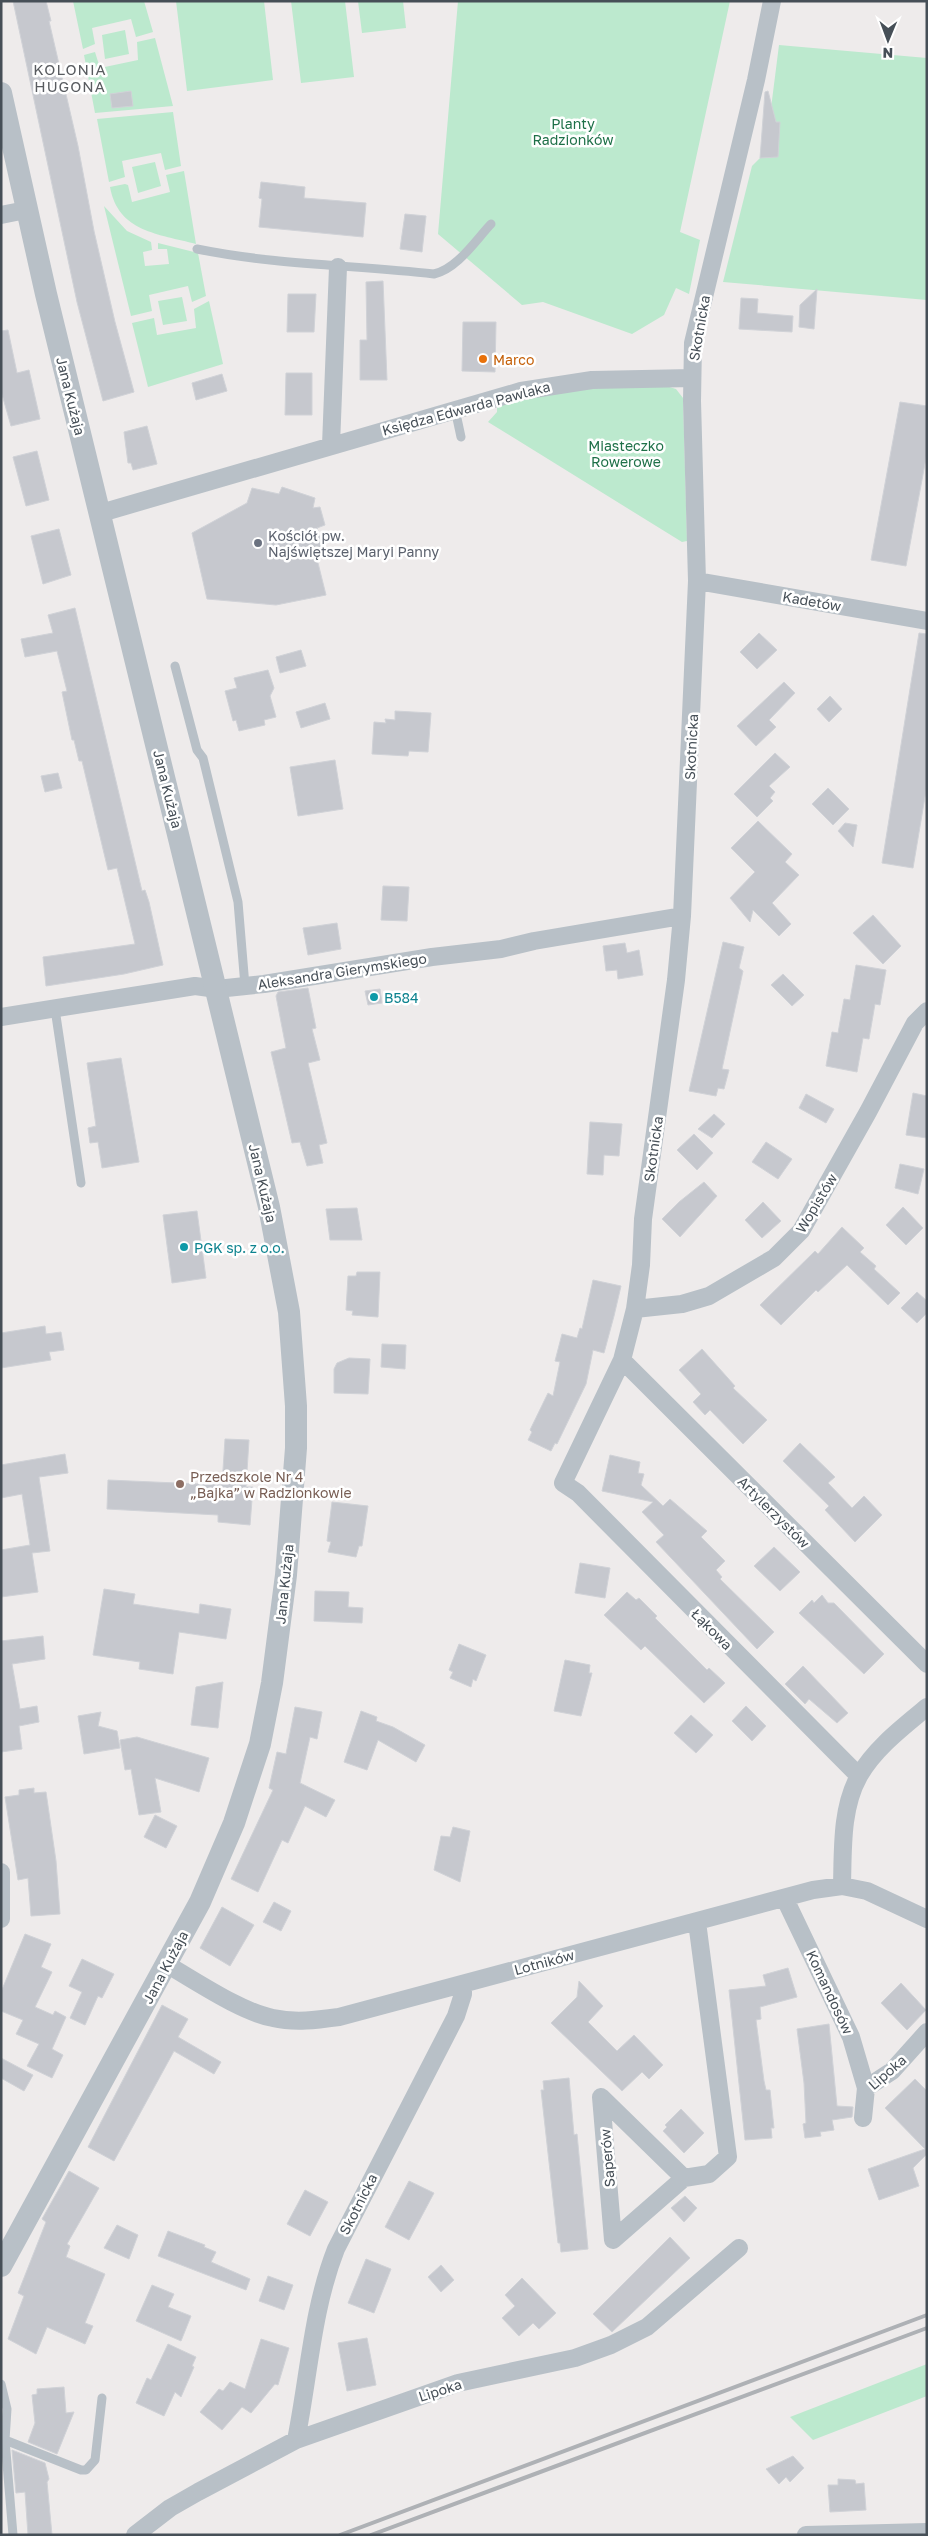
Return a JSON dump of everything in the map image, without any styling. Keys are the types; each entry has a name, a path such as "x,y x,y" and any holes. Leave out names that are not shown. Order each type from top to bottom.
{"street":[{"name":"Skotnicka","path":"564,1483 622,1360 635,1309 641,1264 643,1218 676,980 682,916 697,581 692,378 695,331 756,80 772,1"},
{"name":"Jana Kużaja","path":"1,93 26,210 217,989 280,1258 294,1361 296,1448 285,1584 272,1683 260,1744 234,1823 217,1867 166,1964 1,2266"},
{"path":"1,215 26,210"},
{"path":"331,445 338,267"},
{"name":"Księdza Edwarda Pawlaka","path":"100,513 455,409 554,384 592,380 692,378"},
{"name":"Kadetów","path":"697,581 927,621"},
{"name":"Aleksandra Gierymskiego","path":"1,1017 195,986 217,989 245,986 501,949 534,941 682,916"},
{"name":"Wopistów","path":"635,1309 682,1304 709,1296 774,1258 801,1231 864,1121 915,1023 927,1011"},
{"name":"Artylerzystów","path":"622,1360 927,1664"},
{"name":"Łąkowa","path":"564,1483 578,1494 859,1776"},
{"path":"842,1886 845,1824 859,1776 886,1743 927,1707"},
{"path":"1,1872 1,1919"},
{"name":"Lotników","path":"166,1964 255,2013 289,2020 314,2020 338,2017 813,1890 842,1886 867,1891 927,1919"},
{"name":"Komandosów","path":"785,1899 851,2037 866,2088"},
{"path":"684,2178 709,2174 728,2157 697,1922"},
{"name":"Skotnicka","path":"296,2440 317,2308 324,2279 336,2249 456,2016 463,1994 462,1984"},
{"name":"Lipoka","path":"862,2118 866,2088 892,2071 927,2032"},
{"name":"Saperów","path":"601,2097 608,2103 684,2178 613,2240 601,2097"},
{"name":"Lipoka","path":"135,2535 191,2496 296,2440 458,2383 575,2358 611,2345 647,2327 739,2248"},
{"path":"806,2535 927,2532"}],"lane":[{"path":"197,248 338,267 368,266 434,274 443,272 491,224"},
{"path":"455,409 462,437"},
{"path":"175,666 197,750 203,758 238,902 245,986"},
{"path":"55,1009 81,1183"},
{"path":"1,2384 7,2409 5,2440 13,2535"},
{"path":"5,2440 81,2470 86,2470 95,2460 102,2398"}],"green space":[{"path":"73,1 144,1 153,32 136,37 131,19 92,28 95,44 83,49"},
{"path":"176,1 264,1 273,80 187,91"},
{"path":"291,1 345,1 354,77 301,83"},
{"path":"358,1 403,1 406,28 362,33"},
{"name":"Planty Radzionków","path":"458,1 730,1 680,232 700,240 689,294 676,288 664,315 632,334 543,302 522,305 438,234"},
{"path":"125,30 129,54 105,59 102,35"},
{"path":"155,38 173,106 95,113 84,55 95,52 100,68 138,60 137,42"},
{"path":"779,45 927,58 927,300 723,282 752,166 760,158 762,140 770,116"},
{"path":"173,112 181,166 165,170 161,153 122,161 125,177 109,182 97,119"},
{"path":"155,162 161,186 138,193 132,167"},
{"path":"184,171 196,244 142,229 131,222 114,202 110,187 128,185 132,202 170,192 166,175"},
{"path":"104,206 127,231 151,242 152,250 143,252 145,266 169,264 167,249 158,249 158,243 198,253 206,296 192,302 188,286 149,295 152,311 131,316"},
{"path":"182,297 187,321 163,325 158,301"},
{"path":"209,301 223,364 148,387 132,323 154,318 157,335 196,328 194,309"},
{"name":"Miasteczko Rowerowe","path":"666,386 676,389 683,398 687,541 682,542 488,422 497,412 497,406 550,394 601,387"},
{"path":"927,2364 927,2396 813,2440 790,2417"}],"building":[{"path":"13,1 46,1 51,21 49,21 78,146 94,231 115,322 134,392 103,401 77,302"},
{"path":"131,91 133,106 112,108 110,94"},
{"path":"768,91 776,122 780,122 778,157 760,158 765,92"},
{"path":"261,182 305,187 304,198 366,203 363,237 259,227 262,199 259,198"},
{"path":"405,214 426,216 422,252 400,249"},
{"path":"383,281 387,380 360,380 360,340 367,340 366,282"},
{"path":"817,289 814,329 799,327 800,305"},
{"path":"288,294 316,294 314,332 287,332"},
{"path":"741,298 758,299 757,313 793,316 792,332 739,329"},
{"path":"463,322 496,322 495,372 462,371"},
{"path":"8,330 17,373 29,370 40,419 11,426 1,391 1,331"},
{"path":"286,373 312,373 312,415 285,415"},
{"path":"222,374 227,391 196,400 192,383"},
{"path":"900,402 927,406 927,453 906,566 871,560"},
{"path":"147,426 157,464 133,470 131,463 128,463 124,432"},
{"path":"37,451 49,500 26,506 13,457"},
{"name":"Kościół pw. Najświętszej Maryi Panny","path":"282,487 315,498 313,508 320,507 325,525 317,528 324,552 316,555 326,595 276,605 207,599 192,533 247,503 252,488 279,494"},
{"path":"59,529 71,575 43,584 31,536"},
{"path":"75,608 142,891 145,890 149,902 163,965 124,974 46,986 43,957 135,944 117,868 108,870 82,761 79,761 74,740 72,740 62,692 67,691 57,651 25,657 21,639 53,633 48,615"},
{"path":"759,633 777,650 757,669 740,652"},
{"path":"919,633 927,634 927,785 913,868 882,863"},
{"path":"301,650 306,666 280,673 276,657"},
{"path":"268,670 274,688 270,696 276,717 264,720 265,725 239,731 236,720 233,721 225,691 237,688 234,678"},
{"path":"784,682 795,693 769,720 776,727 756,746 737,726"},
{"path":"830,696 842,709 829,722 817,709"},
{"path":"325,703 330,719 301,728 296,712"},
{"path":"395,711 431,713 428,752 409,751 408,756 372,754 374,722 386,723 385,719 395,720"},
{"path":"775,753 790,767 769,786 775,792 770,798 773,801 757,817 734,794"},
{"path":"335,760 343,809 298,816 290,767"},
{"path":"58,773 62,788 45,792 41,776"},
{"path":"828,788 849,809 833,825 812,804"},
{"path":"758,821 792,854 785,862 799,875 772,903 791,924 779,936 753,910 750,922 730,898 755,872 731,848"},
{"path":"845,823 857,825 853,847 838,831"},
{"path":"383,886 409,887 407,921 381,920"},
{"path":"873,915 901,946 883,964 853,933"},
{"path":"337,923 341,949 308,955 303,928"},
{"path":"723,942 744,947 739,968 743,971 722,1069 729,1070 724,1089 718,1088 716,1096 689,1091"},
{"path":"625,943 627,953 639,950 643,975 618,979 617,970 606,971 603,946"},
{"path":"856,965 886,970 880,1005 875,1004 869,1039 863,1038 857,1072 826,1066 832,1032 838,1033 844,999 850,1000"},
{"path":"783,974 804,995 792,1006 771,985"},
{"path":"308,988 316,1028 312,1029 320,1060 308,1063 327,1143 319,1145 323,1163 307,1166 300,1142 292,1143 271,1052 286,1048 276,996 278,992"},
{"name":"B584","path":"380,989 382,1003 368,1005 365,991"},
{"path":"121,1058 139,1162 102,1168 98,1142 90,1143 88,1128 96,1126 87,1063"},
{"path":"913,1093 927,1096 927,1138 906,1135"},
{"path":"806,1094 834,1109 826,1123 799,1108"},
{"path":"714,1114 725,1124 712,1138 698,1129"},
{"path":"590,1122 622,1124 619,1156 604,1155 603,1175 587,1174"},
{"path":"694,1134 713,1153 697,1170 677,1150"},
{"path":"766,1142 792,1159 778,1179 752,1162"},
{"path":"900,1164 924,1169 918,1194 895,1188"},
{"path":"704,1182 717,1196 680,1237 662,1219 679,1202"},
{"path":"763,1202 781,1221 762,1238 745,1220"},
{"path":"903,1207 923,1228 906,1245 886,1225"},
{"path":"357,1208 362,1240 330,1240 326,1209"},
{"name":"PGK sp. z o.o.","path":"197,1211 206,1278 172,1283 163,1215"},
{"path":"842,1227 864,1248 860,1252 876,1266 874,1269 900,1293 888,1305 847,1265 818,1292 816,1290 781,1325 760,1305 815,1251 818,1254"},
{"path":"357,1272 380,1272 378,1317 352,1315 353,1311 346,1310 348,1276 356,1276"},
{"path":"593,1280 621,1286 614,1316 604,1353 593,1350 586,1384 557,1444 555,1443 551,1451 528,1440 532,1432 530,1430 548,1393 553,1396 560,1362 555,1361 562,1334 577,1338 580,1328 582,1329"},
{"path":"917,1292 927,1301 927,1313 917,1323 901,1308"},
{"path":"45,1326 46,1334 61,1332 64,1350 49,1352 51,1360 1,1368 1,1333"},
{"path":"382,1344 406,1345 405,1369 381,1367"},
{"path":"702,1349 735,1386 733,1388 767,1420 743,1444 710,1410 705,1415 693,1402 701,1394 679,1370"},
{"path":"349,1358 370,1359 368,1394 334,1393 334,1369 337,1363"},
{"path":"225,1439 249,1440 246,1487 253,1487 250,1525 218,1522 218,1515 107,1509 108,1480 222,1485"},
{"path":"800,1443 835,1477 828,1483 852,1508 864,1496 882,1515 855,1542 825,1510 829,1506 783,1461"},
{"path":"65,1454 68,1473 39,1477 50,1551 32,1553 38,1592 1,1597 1,1550 30,1545 22,1494 1,1498 1,1465"},
{"path":"610,1455 640,1462 638,1473 644,1474 641,1485 663,1506 670,1499 707,1531 701,1537 725,1561 716,1570 722,1577 720,1579 774,1632 757,1649 656,1542 664,1535 642,1512 653,1502 602,1491"},
{"path":"332,1502 368,1506 362,1546 359,1546 356,1557 328,1552 331,1542 327,1541"},
{"path":"774,1547 800,1572 780,1591 754,1566"},
{"path":"580,1563 610,1568 605,1598 575,1593"},
{"path":"104,1589 135,1594 133,1604 199,1614 200,1604 231,1609 226,1639 179,1632 173,1674 139,1669 140,1662 93,1655"},
{"path":"315,1591 349,1592 348,1607 363,1608 362,1623 314,1621"},
{"path":"627,1592 636,1600 639,1598 657,1616 655,1618 707,1670 709,1668 725,1683 704,1703 645,1646 641,1650 604,1615"},
{"path":"822,1595 828,1603 834,1603 884,1654 864,1674 799,1613 812,1600 814,1603"},
{"path":"43,1636 45,1659 12,1664 20,1709 37,1706 39,1722 19,1726 22,1749 1,1752 1,1641"},
{"path":"459,1644 486,1655 476,1681 473,1679 471,1687 450,1678 453,1672 449,1670"},
{"path":"565,1660 590,1665 589,1673 592,1673 581,1716 554,1711"},
{"path":"803,1666 848,1713 837,1723 809,1699 805,1704 785,1684"},
{"path":"223,1682 218,1728 191,1725 196,1687"},
{"path":"746,1706 766,1726 752,1741 732,1721"},
{"path":"295,1707 322,1712 317,1739 310,1737 300,1783 335,1800 326,1817 305,1806 288,1843 282,1840 258,1892 231,1879 273,1790 269,1788 277,1752 286,1754"},
{"path":"361,1711 377,1717 376,1721 393,1727 425,1745 416,1762 378,1740 367,1770 344,1762"},
{"path":"101,1712 98,1726 117,1731 120,1748 84,1754 78,1716"},
{"path":"691,1715 713,1735 696,1753 674,1733"},
{"path":"137,1737 209,1758 199,1792 155,1778 161,1812 139,1815 131,1769 125,1770 120,1740"},
{"path":"34,1788 34,1793 46,1792 56,1861 60,1914 31,1916 28,1878 18,1880 5,1797 19,1795 19,1790"},
{"path":"155,1815 177,1826 166,1848 144,1837"},
{"path":"453,1827 470,1831 460,1882 434,1870 441,1836 450,1837"},
{"path":"274,1902 291,1911 281,1931 263,1922"},
{"path":"222,1907 254,1925 230,1966 200,1948"},
{"path":"25,1934 51,1944 41,1967 52,1972 35,2007 53,2015 55,2011 66,2017 52,2049 63,2055 52,2078 27,2066 39,2044 16,2034 23,2020 1,2011 1,1992"},
{"path":"82,1959 114,1974 102,1998 98,1996 85,2025 70,2018 82,1992 69,1986"},
{"path":"788,1968 797,1997 760,2007 761,2019 756,2020 764,2081 766,2090 770,2090 774,2128 771,2128 772,2138 745,2140 729,1990 766,1986 763,1975"},
{"path":"579,1981 603,2006 588,2022 617,2051 634,2035 663,2065 649,2079 642,2072 622,2091 551,2023 577,1997"},
{"path":"901,1983 926,2010 907,2030 881,2003"},
{"path":"162,2005 188,2019 178,2037 221,2062 214,2074 174,2051 114,2161 88,2147"},
{"path":"829,2024 837,2106 853,2107 852,2117 832,2120 834,2130 820,2132 821,2136 805,2138 803,2124 806,2123 804,2083 797,2029"},
{"path":"1,2058 33,2075 24,2091 1,2078"},
{"path":"569,2078 574,2135 577,2134 588,2249 561,2252 560,2243 558,2243 541,2090 544,2090 543,2081"},
{"path":"915,2079 927,2091 927,2154 913,2168 919,2186 879,2200 868,2169 925,2149 885,2108"},
{"path":"681,2109 704,2133 684,2153 663,2131 667,2127 665,2125"},
{"path":"69,2171 99,2188 67,2244 70,2246 66,2257 105,2274 85,2323 93,2326 85,2344 47,2327 36,2354 8,2339 24,2296 18,2293 46,2222 42,2219"},
{"path":"409,2181 434,2193 409,2240 385,2227"},
{"path":"305,2190 328,2202 310,2236 287,2224"},
{"path":"685,2196 697,2208 684,2222 671,2208"},
{"path":"117,2225 138,2235 129,2259 104,2248"},
{"path":"168,2231 205,2245 204,2247 216,2252 211,2262 250,2279 246,2290 158,2256"},
{"path":"670,2237 690,2258 612,2332 593,2314"},
{"path":"366,2259 391,2269 374,2313 348,2303"},
{"path":"441,2265 454,2280 441,2292 428,2277"},
{"path":"268,2276 293,2285 284,2310 259,2301"},
{"path":"522,2278 556,2313 539,2329 533,2323 519,2336 502,2318 515,2306 505,2295"},
{"path":"152,2285 174,2294 168,2307 191,2316 181,2341 136,2321"},
{"path":"367,2338 376,2385 347,2391 338,2343"},
{"path":"261,2339 289,2348 278,2385 275,2384 251,2413 242,2407 222,2430 200,2412 219,2389 223,2391 230,2382 245,2389"},
{"path":"168,2344 196,2357 192,2366 194,2367 181,2397 175,2392 164,2416 136,2403 147,2378 151,2380"},
{"path":"64,2387 66,2413 74,2412 57,2454 28,2442 35,2423 32,2395 37,2394 37,2389"},
{"path":"12,2450 45,2463 49,2479 47,2482 52,2535 28,2535 25,2492 16,2493"},
{"path":"793,2456 804,2468 790,2482 786,2477 779,2484 766,2469"},
{"path":"838,2479 855,2480 856,2484 864,2483 866,2510 830,2512 828,2485 838,2485"}],"railway":[{"path":"340,2535 927,2315"},
{"path":"371,2535 927,2328"}],"place":[{"name":"Marco","path":"483,359"},
{"name":"Kościół pw. Najświętszej Maryi Panny","path":"258,543"},
{"name":"B584","path":"374,997"},
{"name":"PGK sp. z o.o.","path":"184,1247"},
{"name":"Przedszkole Nr 4 „Bajka” w Radzionkowie","path":"180,1484"}],"district":[{"name":"KOLONIA HUGONA","path":"70,78"}]}
